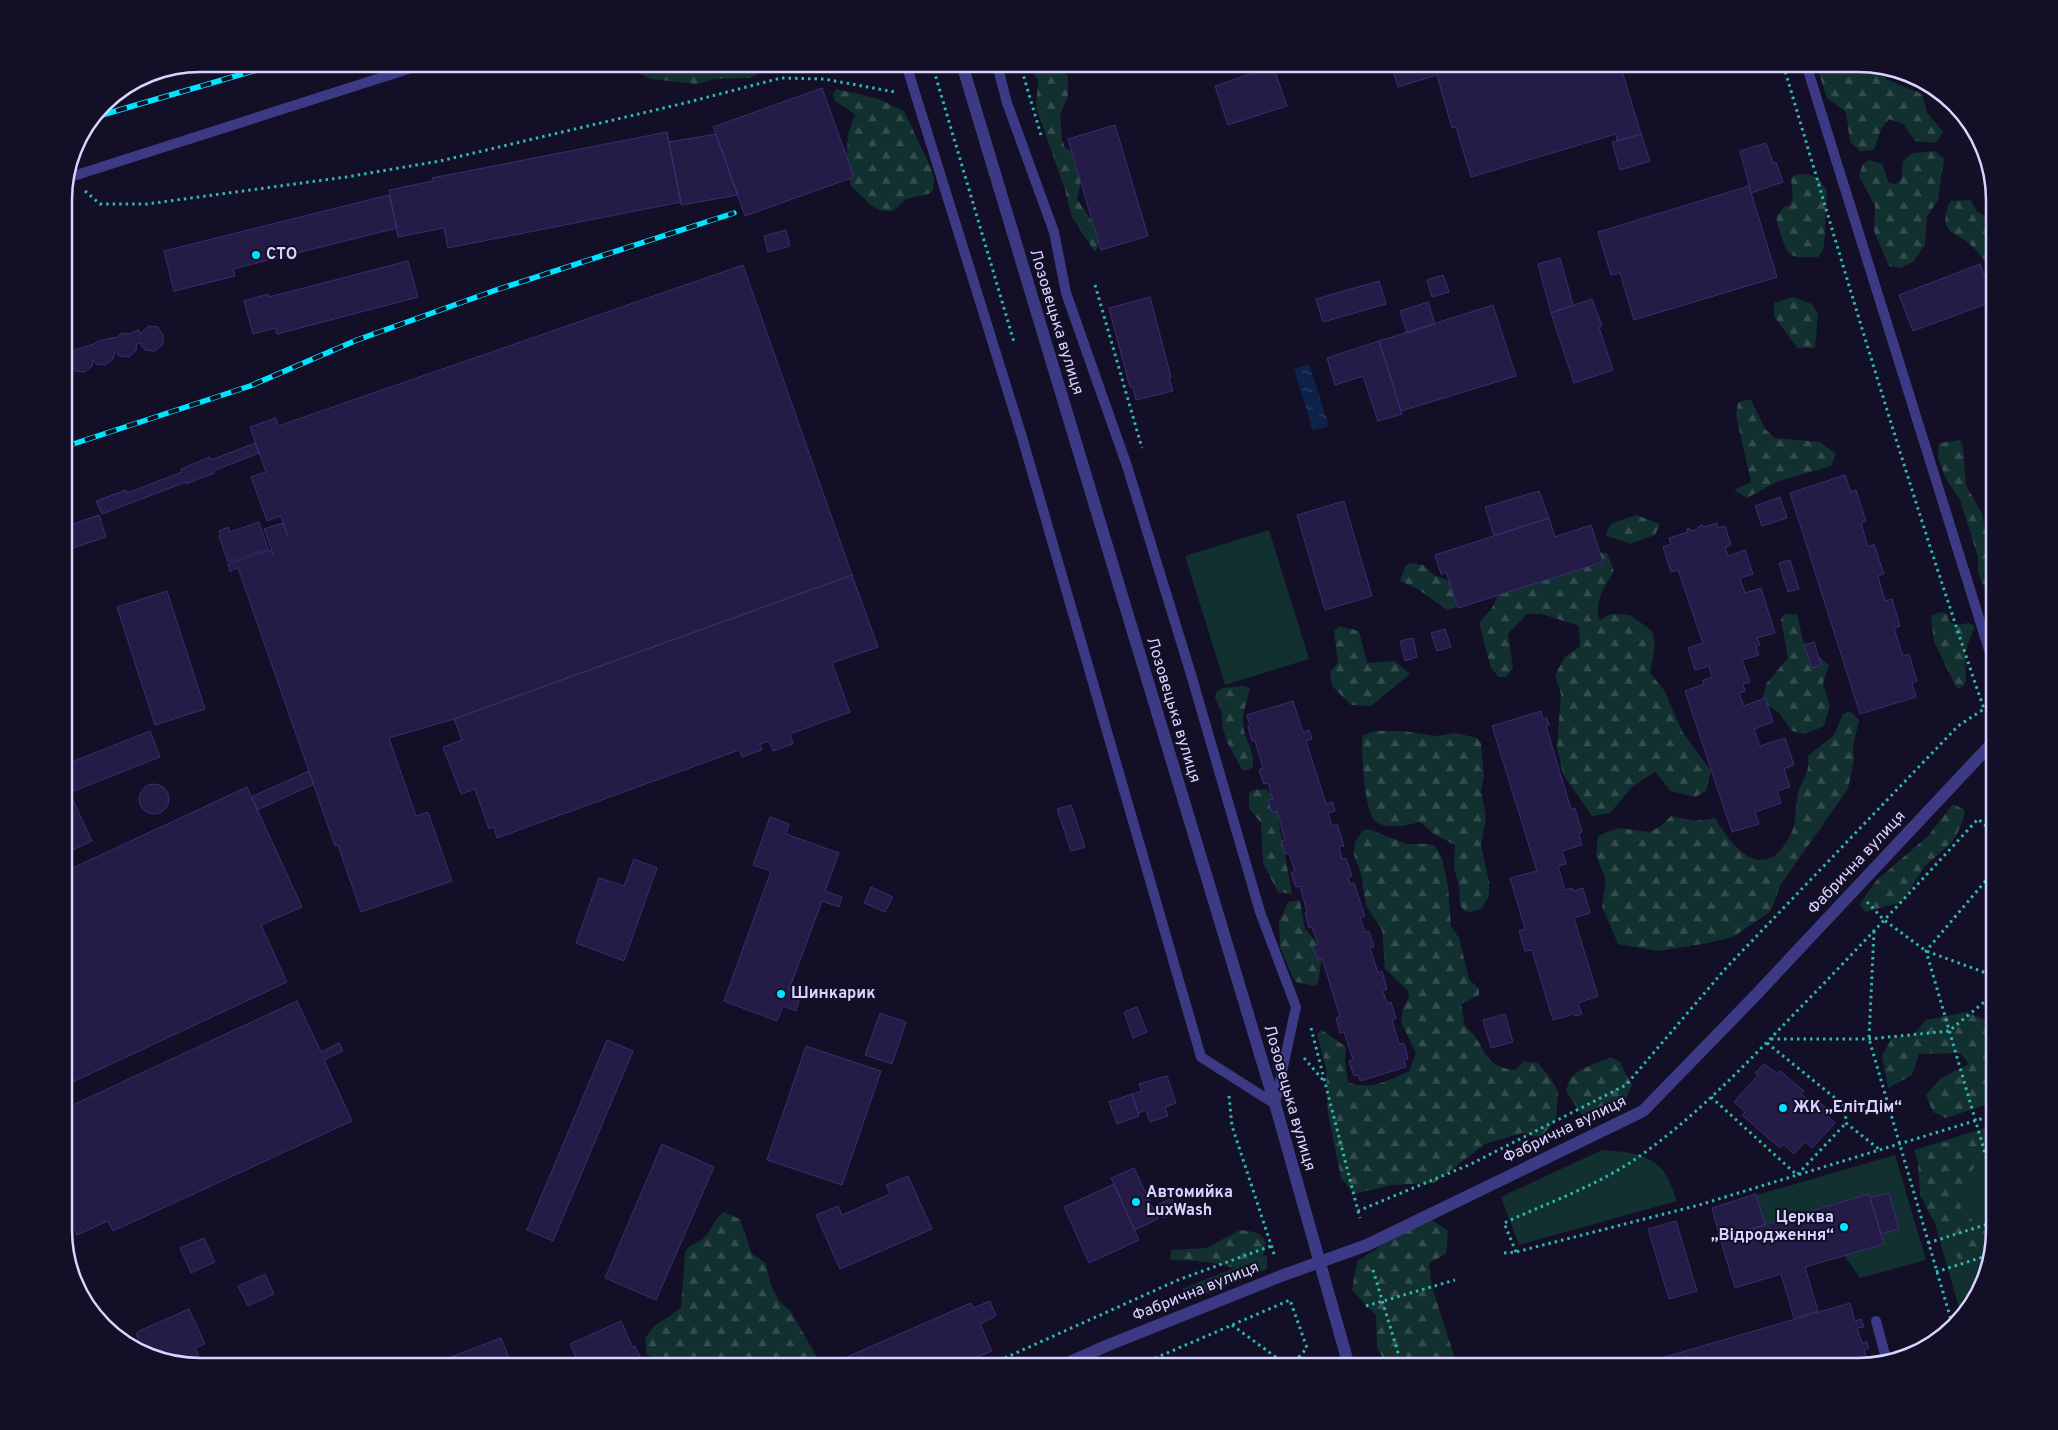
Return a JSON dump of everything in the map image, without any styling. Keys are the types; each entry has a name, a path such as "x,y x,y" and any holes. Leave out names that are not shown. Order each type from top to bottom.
{"street":[{"name":"Лозовецька вулиця","path":"964,72 1275,1104 1347,1358"},
{"name":"Фабрична вулиця","path":"1079,1358 1271,1280 1367,1245 1642,1110 1753,998 1986,750"}],"lane":[{"path":"76,176 399,72"},
{"path":"908,72 1022,437 1200,1057 1275,1104 1296,1007 1260,912 1127,466 1066,293 1054,232 1007,103 999,72"},
{"path":"1808,72 1986,640"},
{"path":"1876,1321 1885,1354"}],"path":[{"path":"1367,1207 1471,1164 1626,1085 1726,968 1958,726 1984,709 1953,620 1894,435 1785,72"},
{"path":"74,183 100,204 147,204 346,177 440,160 685,103 781,78 824,79 916,96"},
{"path":"1516,1252 1504,1223 1608,1175 1634,1160 1711,1097 1771,1039 1978,819 1986,826"},
{"path":"1926,951 1986,880"},
{"path":"1884,920 1926,951 1986,973"},
{"path":"1874,931 1869,1039 1898,1145 1950,1317"},
{"path":"1926,951 1986,1156"},
{"path":"1771,1039 1869,1039 1949,1031 1986,1001"},
{"path":"1767,1043 1845,1106 1846,1123 1797,1175"},
{"path":"1711,1097 1797,1175"},
{"path":"1504,1253 1516,1252 1699,1205 1986,1118"},
{"path":"1846,1123 1880,1150"},
{"path":"1358,1211 1360,1218"},
{"path":"1928,1243 1986,1225"},
{"path":"1005,1358 1178,1280 1271,1246"},
{"path":"1936,1272 1982,1257"},
{"path":"1373,1270 1400,1358"},
{"path":"1366,1306 1455,1280"},
{"path":"1156,1358 1290,1300 1307,1348 1299,1358"},
{"path":"1232,1325 1277,1358"}],"green space":[{"path":"637,72 761,72 749,78 714,79 697,84 650,79"},
{"path":"1033,72 1065,72 1068,77 1068,96 1060,115 1062,140 1065,147 1085,161 1077,199 1097,232 1099,239 1095,252 1072,217 1065,190 1036,107 1038,80"},
{"path":"1819,72 1857,72 1883,75 1886,79 1922,94 1927,112 1943,132 1936,143 1915,141 1903,124 1889,119 1881,129 1874,150 1860,151 1850,142 1846,112 1827,98"},
{"path":"836,89 879,99 904,111 934,177 933,191 906,199 893,211 881,211 872,206 852,187 846,170 848,134 855,114 835,101 833,94"},
{"path":"1935,151 1944,159 1938,200 1927,217 1925,245 1913,262 1901,268 1889,266 1874,231 1875,206 1859,176 1863,164 1869,160 1882,164 1889,183 1895,184 1901,180 1903,161 1913,153"},
{"path":"1797,174 1811,175 1818,179 1827,190 1824,247 1818,257 1800,257 1790,254 1783,243 1778,226 1776,217 1784,207 1790,205 1793,199 1791,178"},
{"path":"1970,200 1977,211 1986,217 1986,263 1975,249 1947,227 1946,213 1950,201"},
{"path":"1793,297 1812,304 1818,315 1815,348 1797,348 1774,316 1774,303"},
{"path":"1751,400 1765,429 1775,438 1820,442 1836,454 1831,466 1776,482 1747,498 1734,490 1751,482 1736,415 1738,403"},
{"path":"1960,440 1963,446 1966,485 1982,514 1986,534 1986,592 1978,572 1978,557 1960,500 1945,477 1938,457 1939,443"},
{"path":"1636,515 1660,524 1655,535 1630,544 1605,535 1611,524"},
{"path":"1269,530 1309,659 1225,685 1185,556"},
{"path":"1593,552 1607,553 1614,571 1599,601 1598,614 1600,620 1611,614 1630,615 1652,631 1655,644 1650,673 1664,690 1683,733 1711,771 1706,791 1695,797 1671,791 1655,772 1632,787 1610,813 1592,816 1563,774 1557,747 1561,694 1555,675 1565,657 1580,646 1579,626 1542,614 1527,614 1508,634 1513,668 1506,677 1499,677 1491,668 1479,623 1492,608 1503,584"},
{"path":"1409,563 1423,565 1434,575 1454,583 1461,602 1455,608 1447,610 1418,589 1400,581 1405,567"},
{"path":"1941,612 1948,614 1949,621 1956,625 1969,623 1975,626 1965,652 1966,680 1964,686 1957,689 1934,642 1931,616"},
{"path":"1784,614 1797,614 1804,645 1829,665 1823,683 1830,706 1824,726 1805,734 1792,731 1779,713 1762,702 1766,684 1788,658 1781,620"},
{"path":"1339,626 1359,631 1367,663 1395,661 1410,674 1371,706 1351,705 1332,686 1330,672 1338,663 1334,631"},
{"path":"1243,686 1250,688 1243,720 1253,760 1253,767 1248,770 1242,770 1227,742 1223,729 1221,710 1215,698 1216,692 1223,688"},
{"path":"1850,711 1859,720 1853,746 1854,759 1848,789 1781,884 1771,911 1733,937 1708,943 1659,951 1618,944 1602,906 1606,880 1596,855 1598,836 1618,828 1649,832 1661,826 1671,816 1695,821 1715,818 1731,842 1741,851 1761,860 1771,858 1781,849 1793,829 1798,793 1808,768 1808,756 1834,735 1843,714"},
{"path":"1375,731 1402,731 1436,736 1456,733 1477,738 1481,743 1484,776 1481,790 1486,818 1481,845 1489,882 1489,896 1482,908 1471,912 1464,911 1460,905 1459,886 1454,868 1455,845 1434,834 1420,822 1388,826 1378,823 1373,818 1369,809 1364,783 1362,736"},
{"path":"1266,789 1273,796 1277,811 1292,894 1278,892 1263,863 1261,823 1249,808 1249,793 1252,790"},
{"path":"1953,804 1965,810 1962,823 1950,844 1924,867 1902,902 1865,912 1860,904 1876,881 1929,835"},
{"path":"1368,829 1407,844 1429,844 1435,846 1442,858 1448,886 1451,926 1459,938 1469,979 1479,989 1479,995 1461,1004 1465,1026 1490,1060 1504,1068 1515,1070 1524,1061 1538,1063 1552,1080 1558,1092 1556,1120 1540,1138 1522,1133 1485,1144 1434,1183 1392,1185 1354,1194 1341,1178 1328,1113 1326,1068 1317,1034 1322,1030 1346,1047 1345,1062 1348,1082 1357,1085 1379,1084 1409,1071 1416,1053 1401,1022 1403,1008 1409,997 1408,991 1385,969 1382,930 1366,906 1361,874 1354,855 1355,842 1362,831"},
{"path":"1300,900 1305,929 1318,944 1322,958 1318,982 1315,986 1296,982 1280,947 1279,922 1288,902"},
{"path":"1967,1012 1986,1020 1986,1105 1946,1118 1933,1112 1926,1095 1941,1078 1969,1064 1960,1053 1919,1054 1912,1075 1888,1088 1882,1056 1892,1038 1913,1035 1926,1020"},
{"path":"1611,1057 1620,1062 1632,1085 1624,1103 1585,1120 1566,1091 1570,1078 1580,1070"},
{"path":"1986,1128 1986,1229 1984,1246 1976,1278 1959,1307 1914,1150"},
{"path":"1969,1138 1985,1145 1979,1161 1956,1191 1961,1208 1974,1222 1986,1220 1980,1264 1975,1259 1958,1259 1948,1233 1932,1219 1920,1194 1918,1166 1930,1145"},
{"path":"1602,1150 1638,1155 1654,1162 1666,1175 1677,1201 1519,1245 1501,1197"},
{"path":"1895,1155 1926,1260 1860,1278 1844,1255 1884,1243 1869,1194 1720,1238 1712,1208"},
{"path":"724,1212 740,1219 752,1254 766,1263 776,1296 790,1310 817,1358 651,1358 647,1354 645,1339 653,1327 681,1308 685,1253 687,1249 704,1238 717,1218"},
{"path":"1429,1218 1448,1231 1446,1254 1429,1263 1432,1287 1455,1358 1383,1358 1377,1347 1376,1315 1352,1290 1357,1261 1378,1248 1394,1230"},
{"path":"1240,1230 1257,1233 1263,1237 1266,1247 1265,1252 1255,1265 1240,1268 1202,1261 1170,1260 1171,1250 1206,1248"},
{"path":"1267,1255 1267,1269 1202,1296 1190,1296 1182,1289"}],"water":[{"path":"1309,364 1329,426 1313,431 1294,369"}],"building":[{"path":"1256,72 1275,72 1287,106 1228,125 1215,86"},
{"path":"1393,72 1622,72 1641,134 1617,141 1616,134 1471,177 1456,127 1452,128 1437,75 1398,87"},
{"path":"822,88 854,177 745,216 713,127"},
{"path":"1115,125 1148,236 1101,250 1068,139"},
{"path":"667,132 681,202 448,248 444,228 398,237 389,190 433,181 432,178"},
{"path":"716,134 738,195 681,205 669,142"},
{"path":"1641,134 1650,161 1620,170 1612,142"},
{"path":"1766,143 1773,163 1776,162 1783,182 1751,193 1740,151"},
{"path":"1749,186 1777,277 1634,320 1620,273 1611,275 1598,232"},
{"path":"389,195 397,228 233,269 235,276 174,291 164,251"},
{"path":"786,230 790,246 768,252 764,236"},
{"path":"1560,258 1573,305 1551,313 1538,264"},
{"path":"408,261 418,297 277,334 275,328 253,334 244,301 268,294 269,297"},
{"path":"1980,264 1986,280 1986,304 1913,331 1899,295"},
{"path":"743,265 852,575 454,719 389,738 416,816 428,812 452,881 361,912 338,845 335,846 238,568 230,571 228,564 270,550 271,554 273,554 264,529 283,523 288,537 281,516 267,521 251,477 266,472 250,427 276,418 278,426"},
{"path":"1443,275 1449,292 1432,297 1427,280"},
{"path":"1379,281 1386,304 1323,322 1316,299"},
{"path":"1150,297 1173,391 1136,400 1133,387 1130,387 1109,308"},
{"path":"1592,299 1602,326 1599,327 1613,370 1574,383 1551,313"},
{"path":"1428,302 1435,324 1407,333 1400,311"},
{"path":"1493,305 1516,376 1401,411 1379,341"},
{"path":"148,326 158,327 163,335 163,344 155,351 145,350 140,343 137,344 136,351 129,357 119,356 115,351 113,359 105,365 96,364 93,360 92,366 85,372 75,371 73,368 73,350 98,341 117,337 122,333 128,334 139,330 140,334"},
{"path":"1379,341 1402,414 1378,421 1363,376 1335,385 1327,358"},
{"path":"255,443 259,453 186,484 186,482 102,514 96,501 126,490 127,493 182,472 181,469 210,457 211,460"},
{"path":"1845,475 1851,492 1856,490 1866,521 1861,523 1868,547 1874,544 1884,574 1878,576 1885,601 1892,599 1900,626 1894,628 1903,656 1909,654 1917,681 1912,683 1916,697 1860,714 1790,493"},
{"path":"1539,491 1549,518 1494,536 1485,507"},
{"path":"1780,497 1787,518 1762,526 1755,506"},
{"path":"1344,501 1372,596 1325,610 1297,515"},
{"path":"99,515 106,537 73,548 73,524"},
{"path":"1549,518 1555,537 1591,525 1603,562 1458,608 1446,572 1441,574 1435,555"},
{"path":"259,522 268,549 228,562 219,531 228,527 230,532"},
{"path":"1717,523 1718,528 1725,526 1731,545 1725,547 1728,556 1745,550 1753,574 1740,578 1745,593 1761,588 1775,633 1757,638 1760,645 1756,647 1759,655 1742,660 1750,682 1743,684 1745,691 1739,693 1744,706 1765,698 1773,722 1754,729 1760,746 1785,738 1794,765 1784,769 1790,787 1777,791 1781,803 1755,812 1759,824 1732,832 1685,691 1704,684 1703,680 1712,677 1709,666 1695,670 1688,648 1703,643 1678,570 1671,572 1663,547 1671,544 1669,538 1688,532 1687,529 1689,528 1690,531 1699,529 1698,527 1702,525 1703,527"},
{"path":"1790,560 1799,589 1788,592 1779,563"},
{"path":"852,575 878,647 832,663 850,712 790,734 793,744 773,751 769,741 760,744 762,750 742,757 739,750 497,838 494,827 489,829 475,789 461,794 443,747 462,740 454,719"},
{"path":"167,591 205,709 155,725 117,607"},
{"path":"1445,629 1451,647 1437,651 1431,633"},
{"path":"1413,638 1417,657 1405,661 1400,641"},
{"path":"1814,642 1821,665 1812,668 1804,645"},
{"path":"1293,701 1303,732 1309,730 1312,739 1306,741 1326,804 1333,802 1335,811 1328,813 1332,826 1337,824 1344,846 1339,847 1342,859 1346,858 1352,876 1348,877 1350,884 1354,883 1365,916 1360,918 1365,932 1369,931 1374,947 1370,948 1378,973 1382,971 1387,989 1383,991 1387,1003 1391,1002 1396,1018 1392,1020 1399,1044 1404,1043 1408,1059 1404,1060 1406,1067 1360,1081 1358,1075 1354,1076 1349,1061 1353,1059 1344,1032 1340,1033 1336,1018 1340,1017 1322,958 1318,960 1313,946 1318,944 1312,927 1309,928 1300,886 1296,887 1291,873 1295,871 1289,853 1285,854 1281,841 1285,840 1277,811 1272,813 1268,800 1273,799 1268,783 1264,784 1259,770 1263,768 1255,741 1252,741 1248,727 1250,726 1247,715"},
{"path":"1541,711 1543,719 1547,718 1549,725 1546,726 1571,809 1575,808 1582,832 1579,833 1582,845 1562,851 1566,864 1558,866 1565,890 1572,888 1573,891 1583,888 1590,913 1574,918 1598,996 1578,1003 1582,1014 1575,1016 1574,1014 1553,1020 1532,950 1525,951 1519,931 1525,929 1510,878 1537,871 1492,726"},
{"path":"150,731 160,757 74,791 73,761"},
{"path":"309,771 314,784 257,810 251,797"},
{"path":"154,784 160,785 168,793 168,805 160,813 154,814 148,813 140,805 139,799 140,793 148,785"},
{"path":"247,787 302,907 261,925 287,982 73,1082 73,868"},
{"path":"73,800 92,841 73,850"},
{"path":"1071,805 1085,847 1071,851 1057,809"},
{"path":"770,817 789,824 786,834 839,853 825,891 842,897 839,907 822,901 789,990 801,994 796,1011 783,1006 777,1021 724,1001 771,871 753,865"},
{"path":"634,859 657,868 624,961 576,943 599,878 624,886"},
{"path":"871,887 893,897 885,912 864,903"},
{"path":"297,1001 321,1052 339,1043 343,1051 324,1060 352,1121 113,1231 108,1221 77,1235 73,1226 73,1105"},
{"path":"1137,1007 1147,1032 1133,1038 1124,1012"},
{"path":"880,1013 906,1022 892,1064 865,1055"},
{"path":"1505,1014 1513,1042 1491,1048 1483,1020"},
{"path":"607,1040 633,1051 553,1241 527,1230"},
{"path":"806,1046 881,1071 842,1185 767,1160"},
{"name":"ЖК „ЕлітДім“","path":"1764,1064 1778,1074 1780,1071 1804,1091 1801,1094 1814,1105 1818,1101 1828,1110 1825,1114 1835,1123 1812,1148 1805,1142 1794,1154 1783,1144 1780,1148 1742,1115 1745,1112 1734,1102 1758,1075 1755,1073"},
{"path":"1167,1076 1176,1103 1165,1107 1168,1116 1150,1122 1146,1110 1138,1113 1132,1094 1142,1091 1139,1084"},
{"path":"1132,1094 1139,1116 1117,1124 1109,1102"},
{"path":"662,1144 714,1167 656,1300 605,1278"},
{"name":"Автомийка LuxWash","path":"1134,1168 1158,1219 1135,1230 1111,1178"},
{"path":"908,1176 932,1229 840,1269 816,1215 838,1206 842,1215 890,1194 886,1185"},
{"path":"1114,1184 1139,1240 1089,1263 1064,1207"},
{"path":"1889,1193 1899,1229 1881,1234 1870,1198"},
{"path":"1756,1194 1765,1225 1720,1238 1712,1208"},
{"path":"1869,1194 1884,1244 1805,1267 1818,1311 1794,1318 1781,1274 1735,1288 1720,1238"},
{"path":"1171,1198 1178,1210 1164,1218 1157,1205"},
{"path":"1676,1221 1697,1291 1669,1299 1648,1229"},
{"path":"204,1238 215,1262 191,1273 180,1248"},
{"path":"265,1274 274,1294 248,1306 238,1286"},
{"path":"990,1301 996,1316 980,1324 992,1351 975,1358 844,1358 971,1303 973,1308"},
{"path":"1850,1303 1855,1321 1861,1319 1864,1327 1857,1328 1862,1343 1867,1342 1869,1348 1864,1350 1866,1357 1857,1358 1661,1358"},
{"path":"189,1309 205,1344 195,1348 200,1358 168,1353 139,1341 136,1334"},
{"path":"621,1321 633,1348 635,1346 640,1358 576,1358 570,1344"},
{"path":"501,1338 509,1358 448,1358"}],"railway":[{"path":"106,114 250,72"},
{"path":"73,444 250,386 357,340 496,290 734,213"}],"place":[{"name":"СТО","path":"256,255"},
{"name":"Шинкарик","path":"781,994"},
{"name":"ЖК „ЕлітДім“","path":"1783,1108"},
{"name":"Автомийка LuxWash","path":"1136,1202"},
{"name":"Церква „Відродження“","path":"1844,1227"}]}
